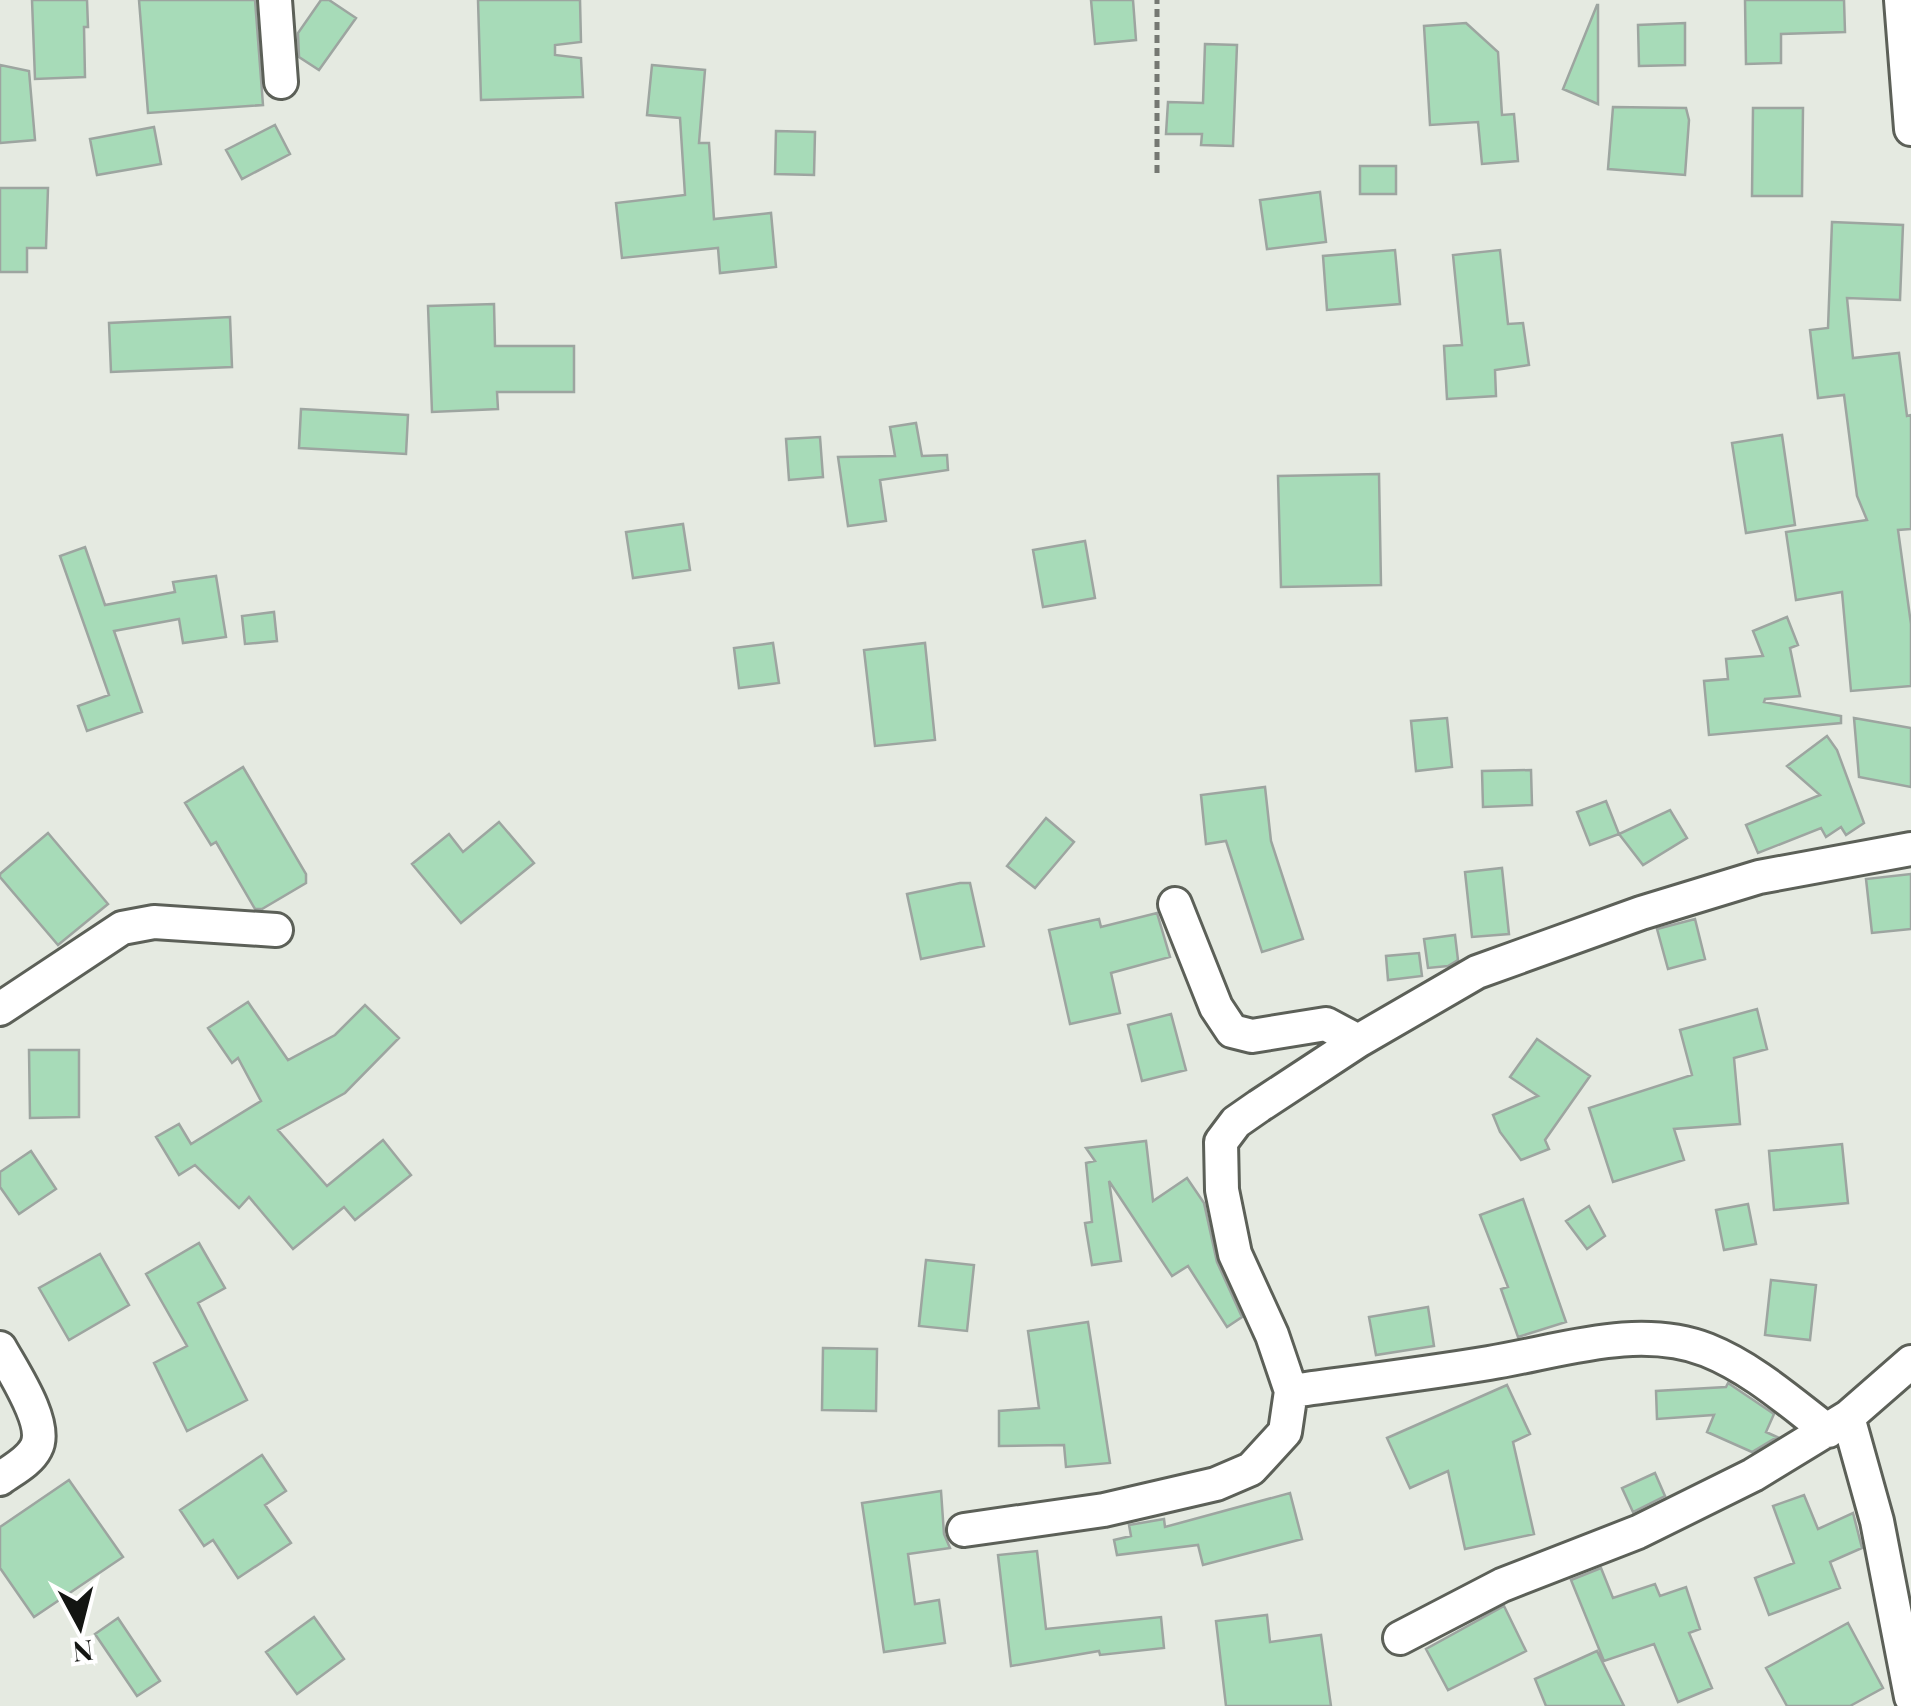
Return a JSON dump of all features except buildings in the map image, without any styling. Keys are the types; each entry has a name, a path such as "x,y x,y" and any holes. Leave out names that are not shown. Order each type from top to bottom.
{"street":[{"path":"276,0 281,82"},
{"path":"1900,0 1910,107"},
{"path":"964,1530 1104,1510 1216,1484 1251,1468 1285,1432 1292,1391 1272,1335 1235,1254 1222,1190 1221,1142 1236,1122 1358,1041 1476,972 1759,876 1911,849"},
{"path":"1175,904 1216,1007 1232,1031 1252,1036 1326,1024 1358,1041"},
{"path":"0,1009 122,928 154,922 276,930"},
{"path":"1292,1391 1493,1363 1560,1346 1657,1339 1706,1350 1838,1424 1877,1521 1905,1630 1911,1697"},
{"path":"0,1348 30,1404 40,1433 28,1458 0,1479"},
{"path":"1400,1638 1502,1585 1638,1532 1754,1475 1838,1424 1911,1362"}],"path":[{"path":"1157,0 1157,173"}]}
